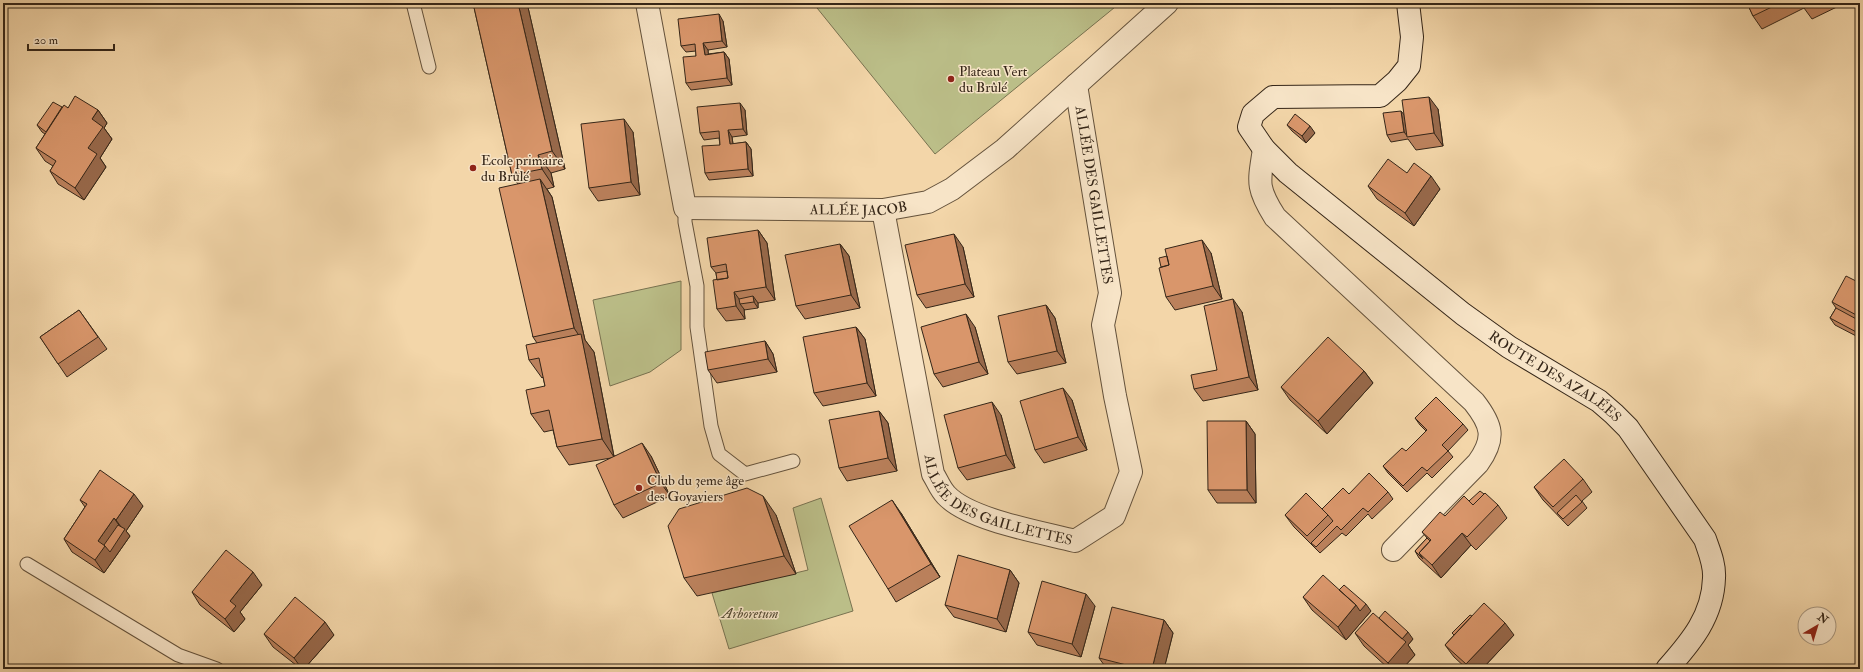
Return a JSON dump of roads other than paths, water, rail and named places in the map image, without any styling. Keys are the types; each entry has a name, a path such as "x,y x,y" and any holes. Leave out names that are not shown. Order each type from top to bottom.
{"street":[{"path":"647,3 685,208"},
{"name":"ALLÉE JACOB","path":"685,208 883,210 928,202 952,189 1005,149 1167,3"},
{"name":"ROUTE DES AZALÉES","path":"1408,3 1412,37 1410,66 1398,81 1380,96 1273,97 1253,114 1249,127 1264,149 1288,173 1463,314 1509,347 1598,401 1628,428 1705,538 1711,558 1714,577 1710,603 1695,636 1667,669"},
{"name":"ALLÉE DES GAILLETTES","path":"883,210 933,474 945,494 962,508 1003,522 1075,541 1114,516 1131,472 1115,396 1103,325 1110,293 1076,85"},
{"path":"1264,149 1259,185 1265,202 1275,217 1474,402 1487,418 1491,435 1487,450 1478,463 1393,550"}],"lane":[{"path":"413,3 429,67"},
{"path":"685,208 685,222 697,286 696,327 711,426 719,454 745,474 793,461"},
{"path":"27,564 178,655 217,669"}],"place":[{"name":"Plateau Vert du Brûlé","path":"951,79"},
{"name":"Ecole primaire du Brûlé","path":"473,168"},
{"name":"Club du 3eme âge des Goyaviers","path":"639,488"}],"park label":[{"name":"Arboretum","path":"750,613"}]}
